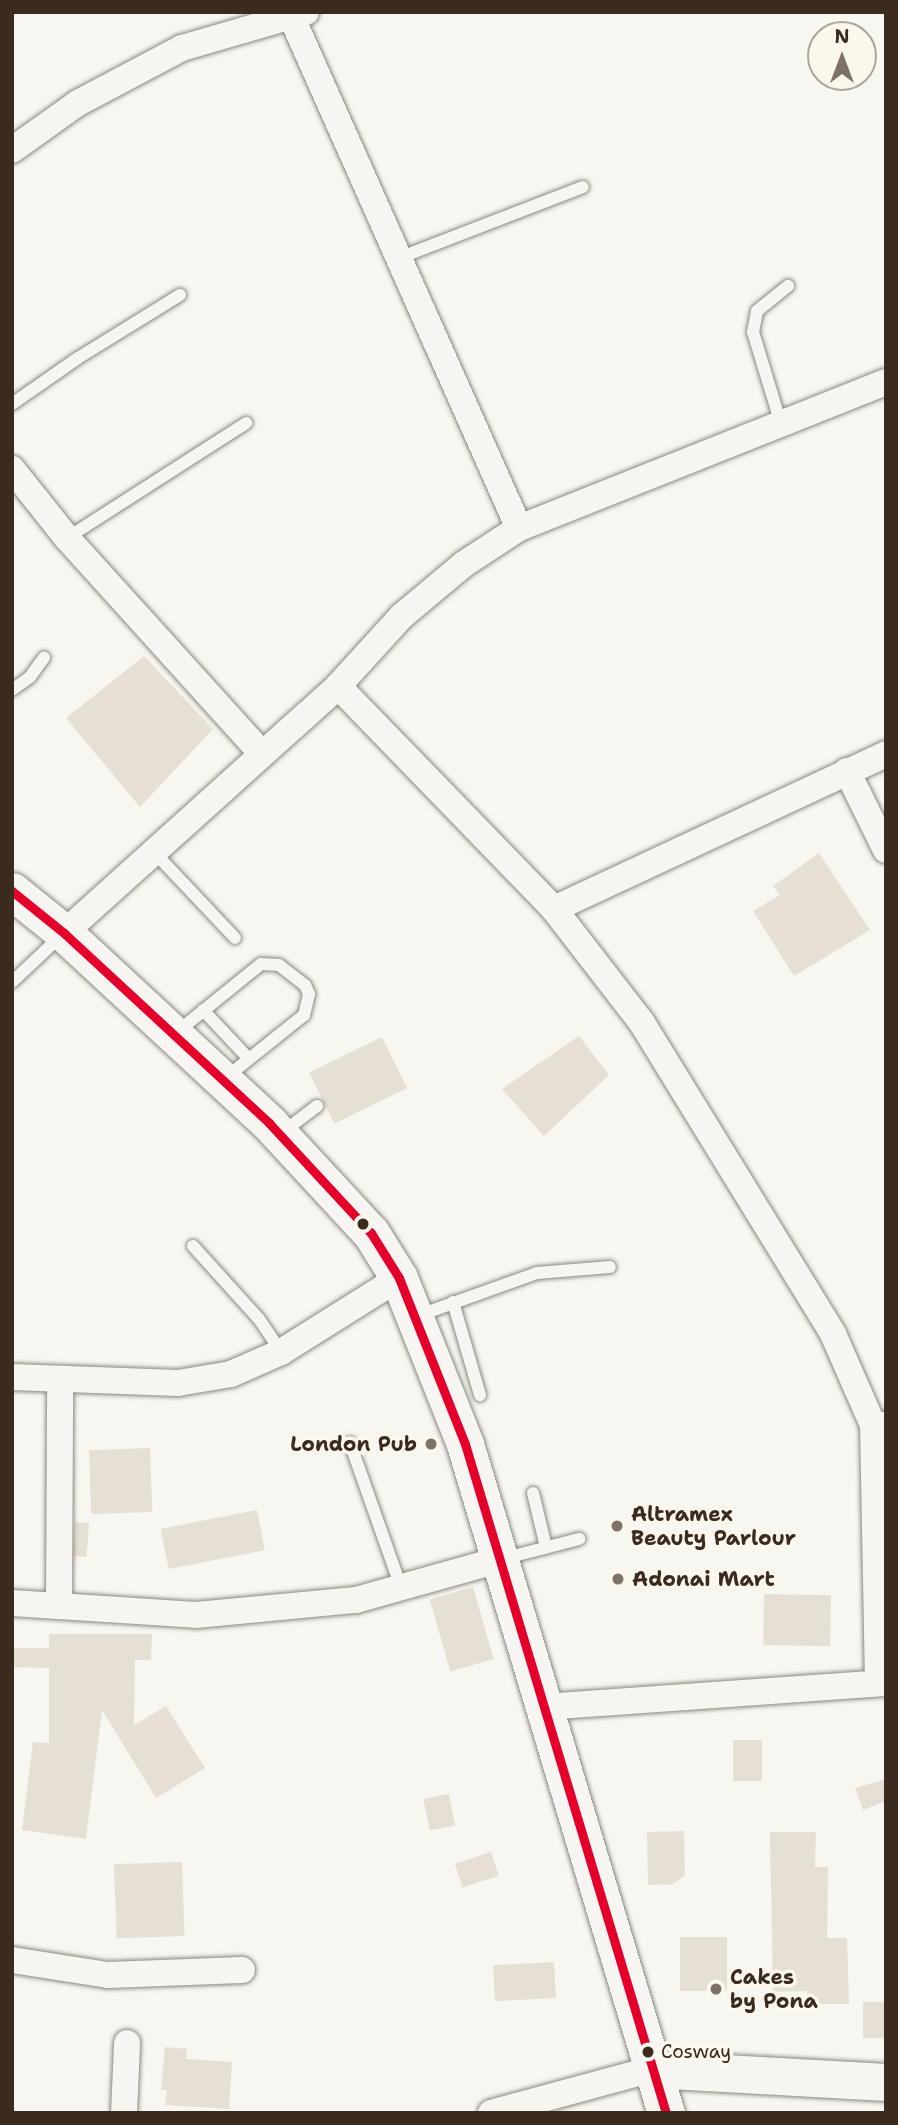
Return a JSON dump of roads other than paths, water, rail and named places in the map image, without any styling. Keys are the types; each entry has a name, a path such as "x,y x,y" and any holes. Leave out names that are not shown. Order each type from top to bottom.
{"street":[{"path":"12,150 78,103 182,48 299,15 399,258 519,528"},
{"path":"64,933 338,686 402,616 464,564 519,528 886,383"},
{"path":"12,469 67,538 261,753"},
{"path":"338,686 554,909 656,1046 833,1334 879,1425 882,1683 542,1707"},
{"path":"554,909 886,754"},
{"path":"847,771 886,850"},
{"path":"12,891 64,933 174,1034 236,1069 280,1135 371,1233 399,1278 447,1389 666,2113"},
{"path":"12,1377 178,1383 231,1374 281,1352 399,1278"},
{"path":"59,1606 60,1379"},
{"path":"12,1603 196,1615 356,1600 498,1560"},
{"path":"12,1960 108,1975 242,1970"},
{"path":"124,2113 127,2043"},
{"path":"491,2113 653,2069 886,2082"}],"lane":[{"path":"399,258 583,187"},
{"path":"781,424 753,332 757,311 788,286"},
{"path":"12,404 180,295"},
{"path":"67,538 246,423"},
{"path":"12,690 30,677 44,658"},
{"path":"154,852 235,938"},
{"path":"12,982 64,933"},
{"path":"174,1034 203,1010 261,964 279,965 304,985 309,994 304,1015 236,1069 203,1010"},
{"path":"280,1135 317,1106"},
{"path":"193,1246 259,1319 281,1352"},
{"path":"417,1316 537,1273 610,1267"},
{"path":"453,1303 480,1395"},
{"path":"350,1443 401,1587"},
{"path":"533,1493 546,1547"},
{"path":"498,1560 579,1538"}],"place":[{"name":"London Pub","path":"431,1444"},
{"name":"Altramex Beauty Parlour","path":"617,1526"},
{"name":"Adonai Mart","path":"618,1579"},
{"name":"Cakes by Pona","path":"716,1989"},
{"name":"Cosway","path":"648,2052"}]}
